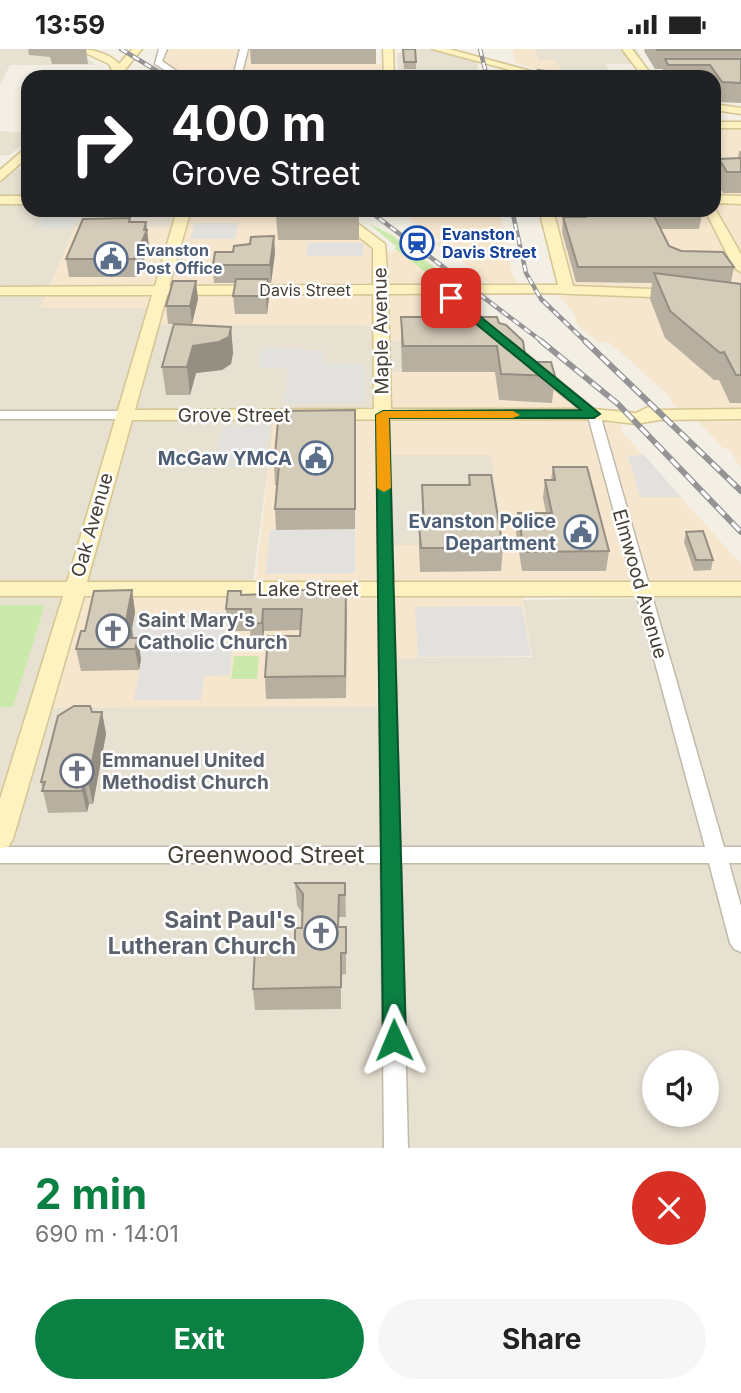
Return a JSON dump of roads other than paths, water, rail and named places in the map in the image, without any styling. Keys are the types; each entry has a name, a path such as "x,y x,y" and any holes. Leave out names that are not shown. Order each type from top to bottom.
{"street":[{"path":"82,49 113,62 115,70"},
{"path":"119,70 137,49"},
{"path":"163,49 158,62 170,70"},
{"path":"239,70 244,49"},
{"path":"388,49 389,70"},
{"path":"436,49 510,70"},
{"path":"459,49 510,70"},
{"path":"627,49 642,70"},
{"path":"505,51 510,70"},
{"path":"633,60 634,70"},
{"path":"721,110 741,113"},
{"path":"721,125 741,125"},
{"path":"0,177 21,157"},
{"path":"721,199 741,200"},
{"path":"0,200 21,200"},
{"name":"Oak Avenue","path":"0,839 41,708 182,217"},
{"name":"Maple Avenue","path":"341,217 380,247 396,1148"},
{"path":"548,217 567,291"},
{"path":"716,217 741,268"},
{"name":"Davis Street","path":"0,291 644,291 690,295"},
{"path":"442,291 594,414"},
{"name":"Grove Street","path":"0,415 594,414 629,418 741,414"},
{"name":"Elmwood Avenue","path":"594,414 741,943"},
{"name":"Lake Street","path":"0,589 741,589"},
{"name":"Greenwood Street","path":"0,855 741,855"}],"railway":[{"path":"121,49 156,70"},
{"path":"480,49 485,70"},
{"path":"377,217 544,343"},
{"path":"514,217 526,273 541,299 587,343"},
{"path":"541,341 618,404 741,532"},
{"path":"585,341 741,491"}],"place":[{"name":"Evanston Davis Street","path":"417,243"},
{"name":"Evanston Post Office","path":"111,259"},
{"name":"McGaw YMCA","path":"316,458"},
{"name":"Evanston Police Department","path":"581,532"},
{"name":"Saint Mary's Catholic Church","path":"113,631"},
{"name":"Emmanuel United Methodist Church","path":"77,771"},
{"name":"Saint Paul's Lutheran Church","path":"321,933"}]}
